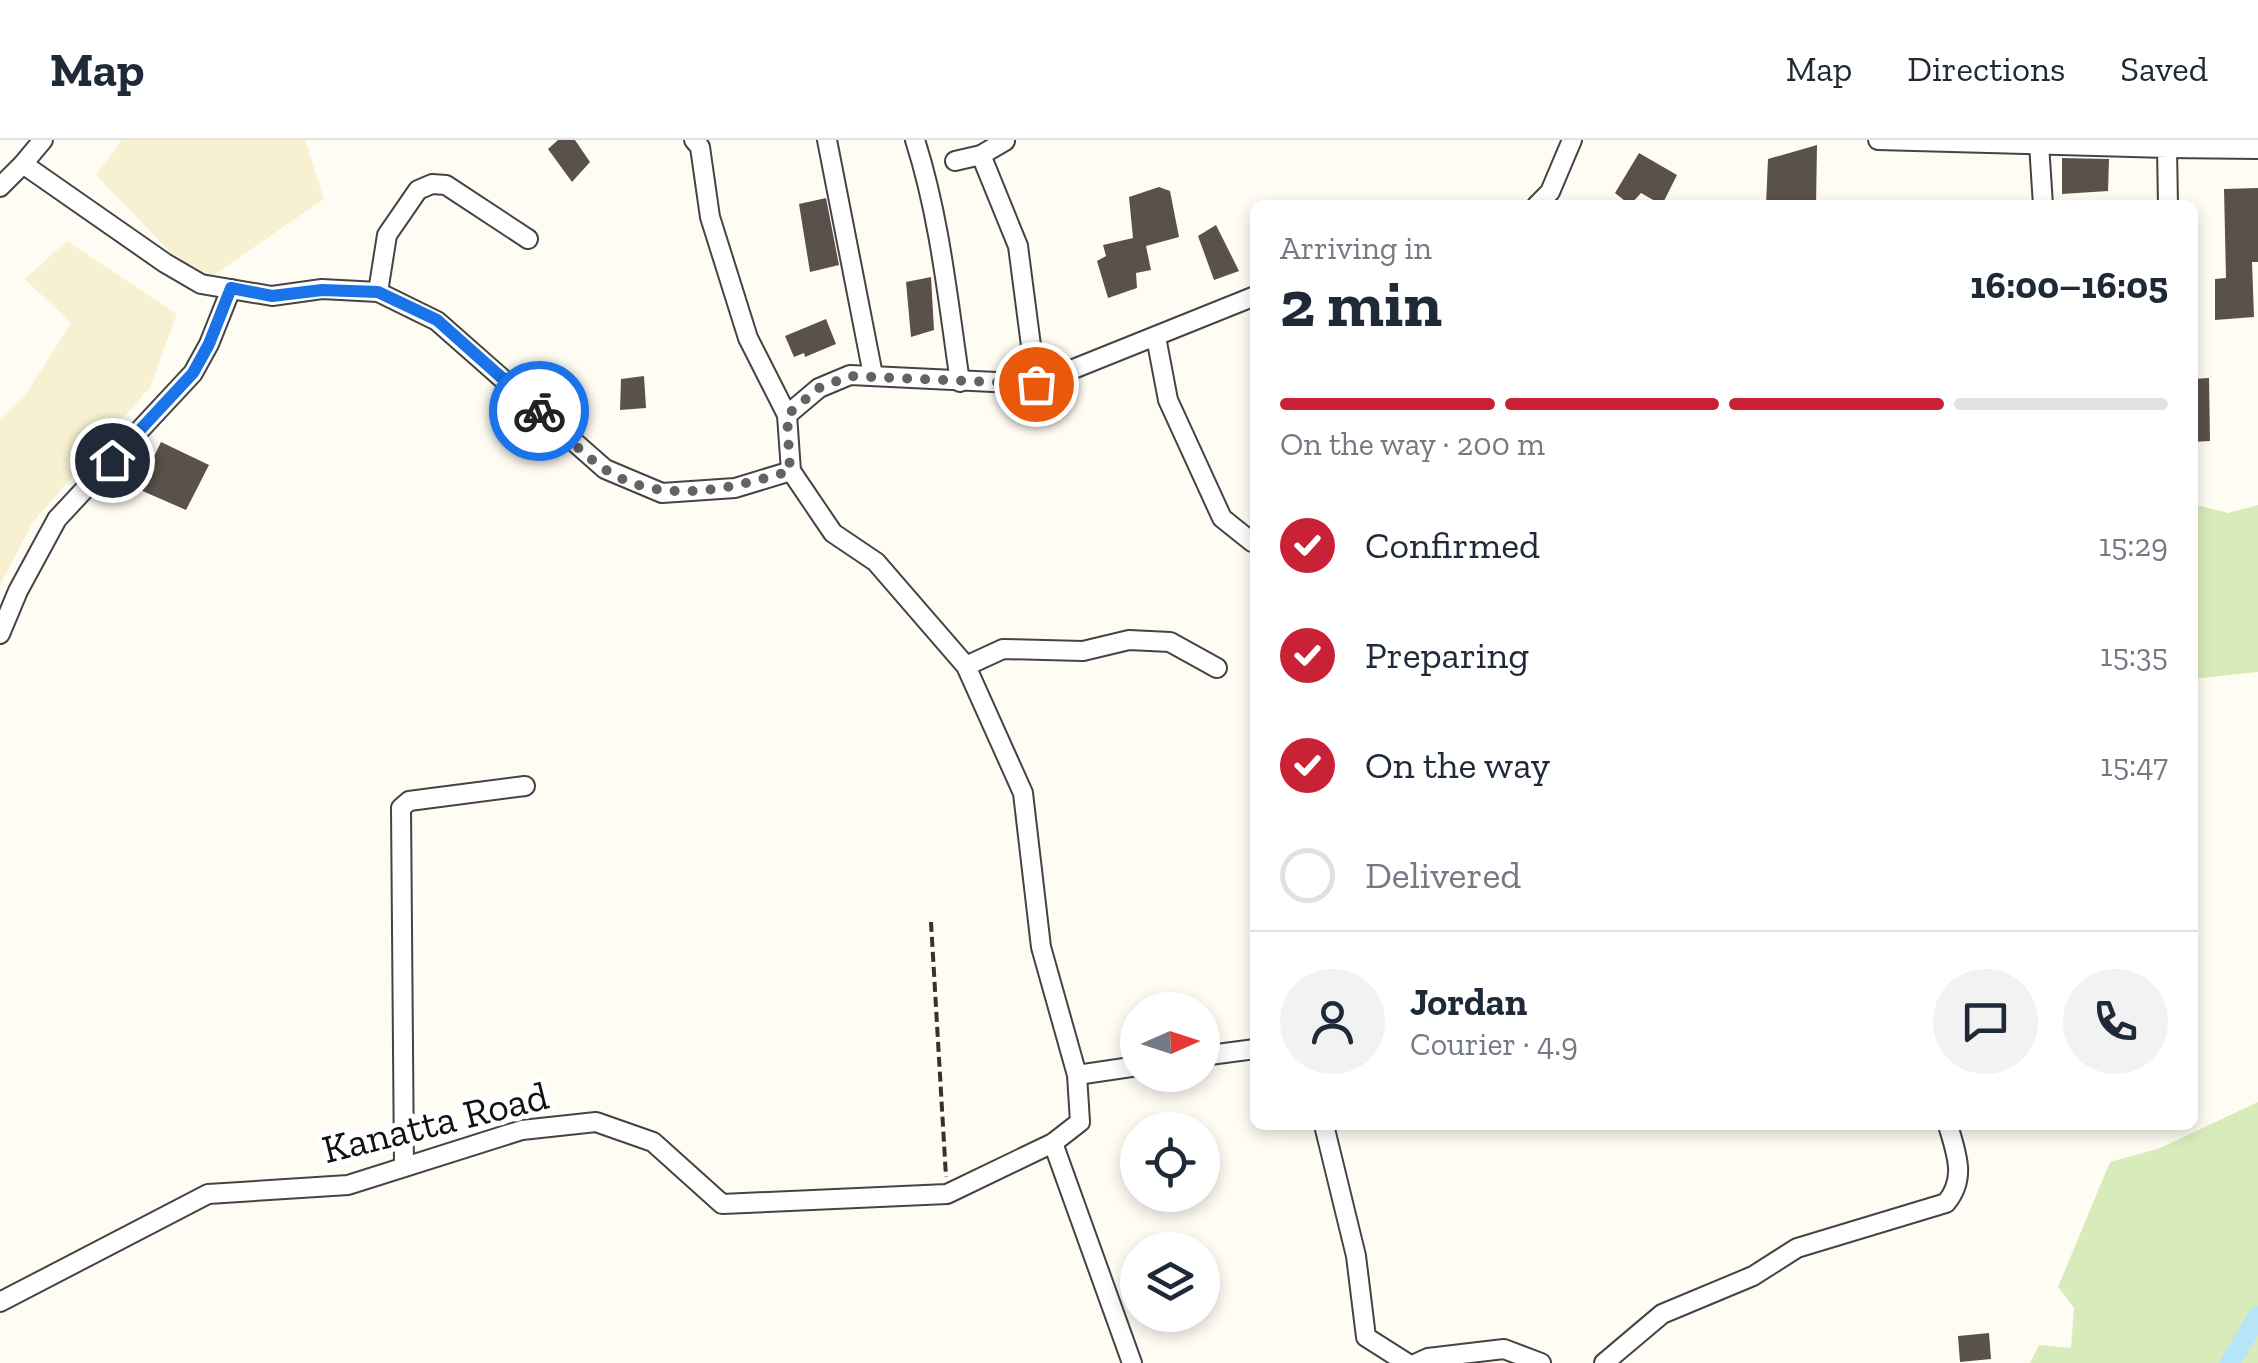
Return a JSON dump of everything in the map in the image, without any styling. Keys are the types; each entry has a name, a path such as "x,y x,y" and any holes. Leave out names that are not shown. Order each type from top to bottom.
{"street":[{"path":"0,187 43,140"},
{"path":"694,140 700,147 710,217 748,338 787,415 790,471 834,533 876,562 966,666 1024,793 1041,947 1077,1075 1080,1122 1053,1143 1132,1363"},
{"path":"826,140 873,375"},
{"path":"915,140 926,173 960,382"},
{"path":"1542,200 1550,192 1572,140"},
{"path":"1878,140 2258,149"},
{"path":"955,160 981,154 1005,141"},
{"path":"2038,144 2043,200"},
{"path":"2167,148 2168,200"},
{"path":"981,154 1018,246 1036,384"},
{"path":"22,164 201,284 272,296 322,290 378,292 437,320 605,470 662,493 735,488 790,471"},
{"path":"378,292 387,235 418,190 432,184 446,185 528,239"},
{"path":"0,634 18,591 58,518 193,373 231,288"},
{"path":"787,415 819,388 850,376 1036,384 1250,298"},
{"path":"1156,337 1168,400 1222,518 1250,540"},
{"path":"966,666 1003,649 1083,651 1129,640 1170,642 1218,668"},
{"path":"404,1167 401,808 409,801 524,786"},
{"path":"1220,1054 1250,1050"},
{"path":"1077,1075 1120,1069"},
{"name":"Kanatta Road","path":"0,1302 208,1194 348,1185 522,1130 596,1122 653,1142 722,1204 947,1194 1053,1143"},
{"path":"1325,1130 1356,1256 1366,1337 1407,1363"},
{"path":"1604,1363 1662,1314 1753,1276 1797,1248 1946,1203 1957,1190 1958,1174 1958,1158 1950,1130"},
{"path":"1417,1363 1428,1358 1504,1349 1541,1363"}],"path":[{"path":"931,922 947,1194"}],"shaded area":[{"path":"122,140 305,140 324,199 201,284 96,175"},
{"path":"67,241 177,314 150,387 33,522 0,585 0,421 24,397 71,323 25,279"}],"green space":[{"path":"2198,505 2228,513 2258,505 2258,672 2198,678"},
{"path":"2258,1102 2258,1363 2030,1363 2039,1345 2071,1348 2074,1308 2058,1287 2110,1162 2160,1148"}],"building":[{"path":"558,140 575,140 590,162 572,182 548,149"},
{"path":"1817,145 1816,200 1766,200 1768,159"},
{"path":"1639,153 1677,175 1664,200 1653,200 1641,193 1635,200 1624,200 1615,193"},
{"path":"2062,158 2109,159 2108,191 2062,194"},
{"path":"1159,187 1170,191 1179,237 1146,246 1151,270 1136,273 1137,288 1108,298 1097,261 1106,256 1103,245 1133,238 1129,197"},
{"path":"2258,188 2258,262 2252,262 2254,317 2215,320 2215,279 2226,278 2224,189"},
{"path":"826,198 839,265 810,272 799,204"},
{"path":"1216,225 1239,271 1214,280 1198,236"},
{"path":"931,277 934,330 911,337 906,282"},
{"path":"826,319 836,344 805,357 804,353 794,357 785,336"},
{"path":"644,376 646,408 620,410 621,379"},
{"path":"2209,378 2210,441 2198,442 2198,379"},
{"path":"161,442 209,465 186,510 138,489"},
{"path":"1989,1333 1991,1359 1960,1362 1958,1336"}],"waterway":[{"path":"2230,1363 2258,1316"}],"way so far":[{"path":"539,411 605,470 662,493 735,488 790,471 787,415 819,388 850,376 1036,384"}],"route":[{"path":"112,460 193,373 231,288 272,296 322,290 378,292 437,320 539,411"}]}
